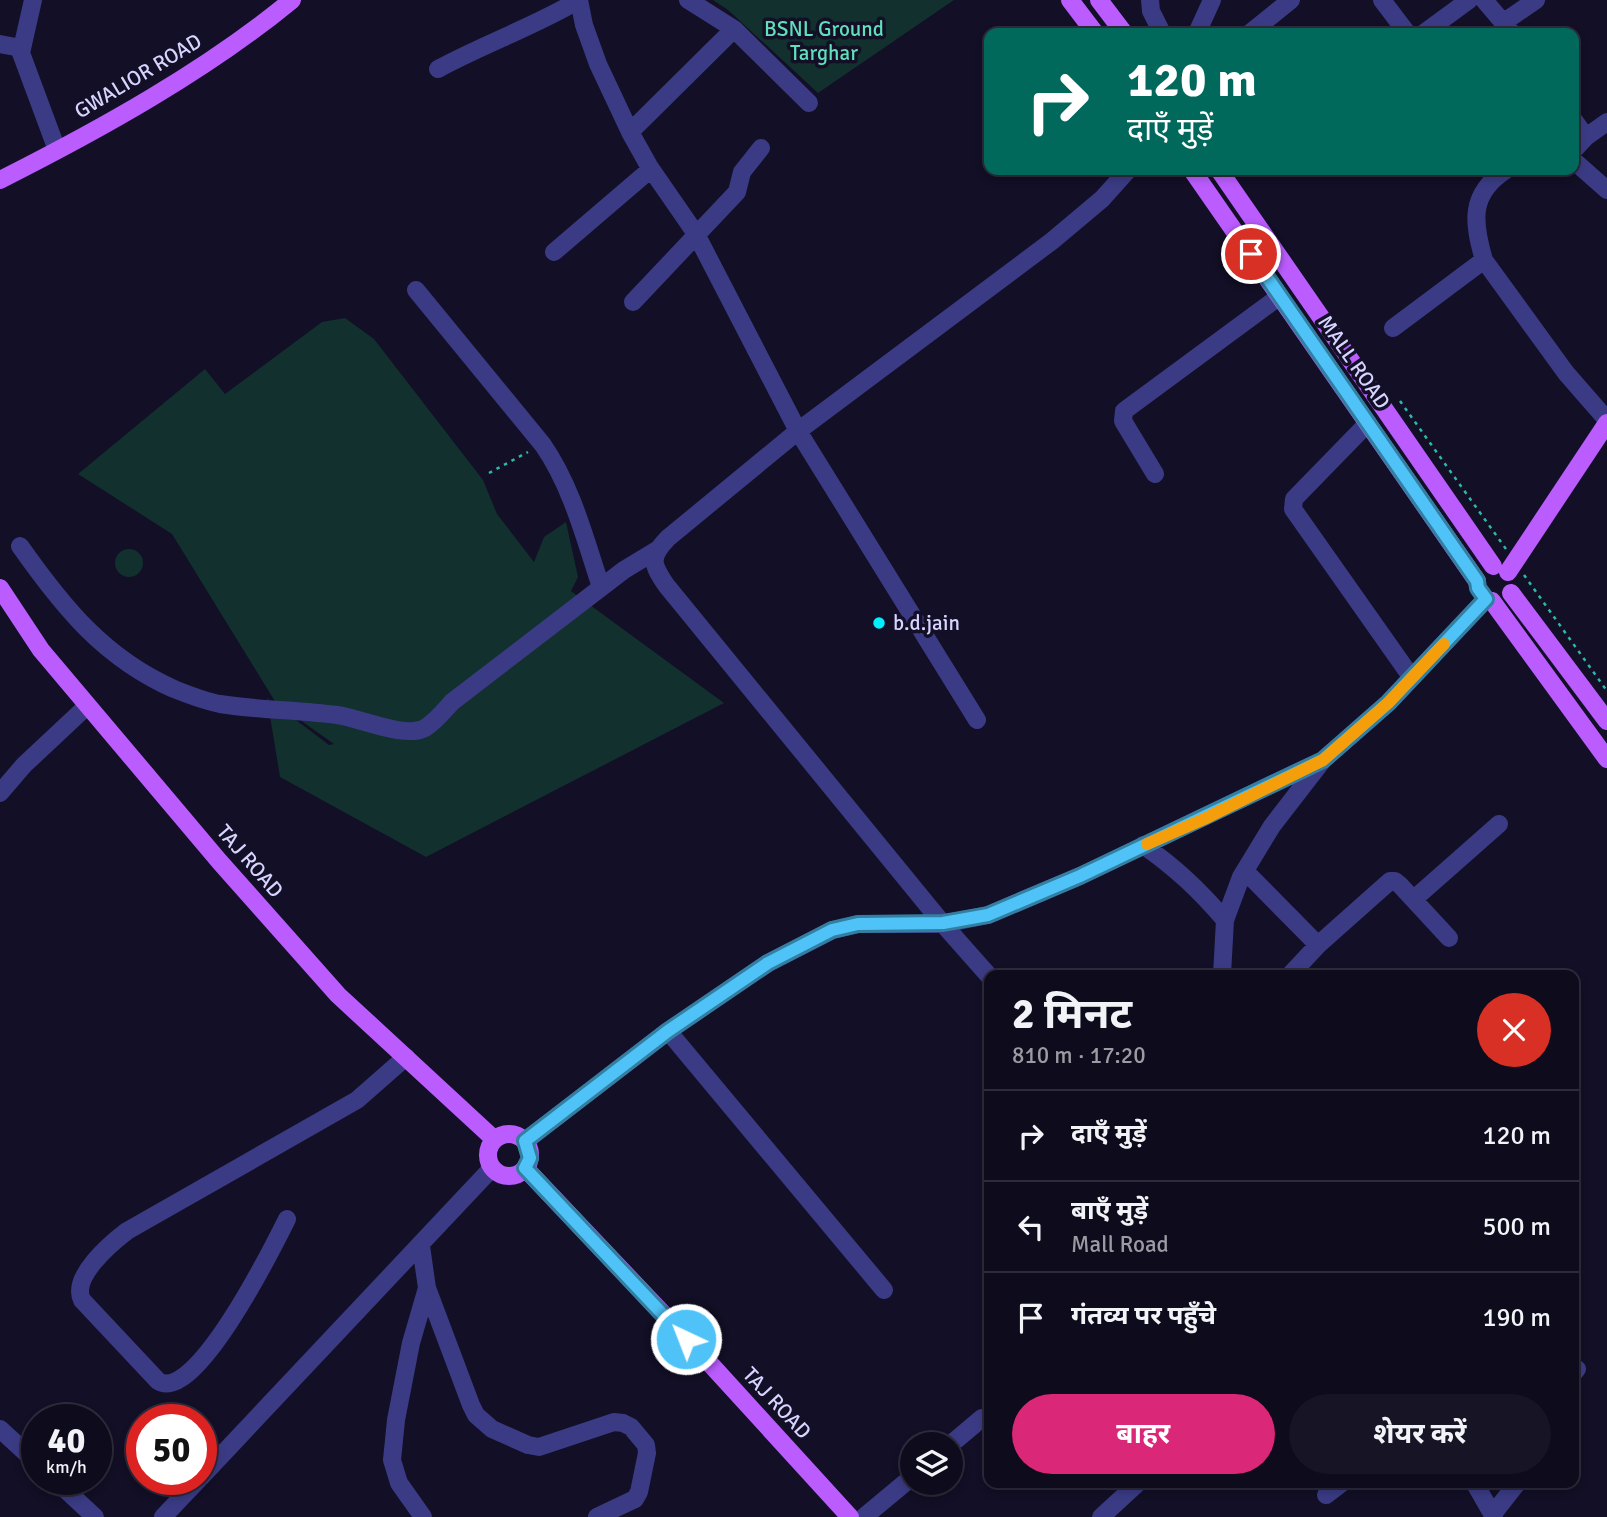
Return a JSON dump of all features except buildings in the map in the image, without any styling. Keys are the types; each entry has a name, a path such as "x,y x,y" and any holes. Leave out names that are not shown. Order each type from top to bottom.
{"main road":[{"name":"GWALIOR ROAD","path":"0,180 204,65 292,0"},
{"path":"1070,0 1091,28"},
{"path":"1099,0 1120,28"},
{"name":"MALL ROAD","path":"1195,175 1477,581"},
{"name":"MALL ROAD","path":"1223,175 1505,567"},
{"path":"1607,422 1505,567 1483,571 1477,581 1478,588 1607,759"},
{"path":"1489,600 1503,599 1511,593 1513,584 1505,567"},
{"name":"TAJ ROAD","path":"0,588 41,650 87,706 338,995 494,1139"},
{"path":"1511,593 1607,722"},
{"path":"506,1133 525,1141 530,1152 521,1172 509,1176 492,1168 487,1157 494,1139 506,1133"},
{"name":"TAJ ROAD","path":"525,1168 704,1357 850,1517"}],"street":[{"path":"33,0 20,48 23,64 57,150"},
{"path":"438,69 579,0 584,25 598,64 630,132 651,169 696,234 798,431 977,720"},
{"path":"688,0 734,30 809,103"},
{"path":"1150,0 1151,11 1159,28"},
{"path":"1199,28 1212,0"},
{"path":"1256,28 1291,0"},
{"path":"1382,0 1403,28"},
{"path":"1431,28 1469,0"},
{"path":"1484,0 1508,28 1536,0"},
{"path":"630,132 734,30"},
{"path":"0,44 20,48"},
{"path":"1579,145 1607,122"},
{"path":"1579,128 1586,138"},
{"path":"633,302 737,192 742,172 761,148"},
{"path":"1579,165 1607,190"},
{"path":"554,252 651,169"},
{"path":"20,546 74,617 119,657 160,683 218,704 340,715 408,731 424,729 452,702 601,587 657,550 798,431 1052,242 1102,199 1124,175"},
{"path":"1500,175 1490,183 1476,206 1475,229 1484,260 1566,373 1607,422"},
{"path":"1393,328 1484,260"},
{"path":"416,290 544,445 555,462 567,488 601,587"},
{"path":"1156,474 1122,421 1124,411 1280,296"},
{"path":"1368,423 1294,499 1293,509 1412,678"},
{"path":"657,550 654,566 666,585 984,970"},
{"path":"1222,970 1225,920 1245,871 1272,826 1323,760 1388,703 1489,600"},
{"path":"0,793 24,765 87,706"},
{"path":"525,1141 668,1031 768,963 832,930 858,924 943,923 988,915 1204,819 1323,760"},
{"path":"1414,899 1499,824"},
{"path":"1143,845 1192,883 1225,920"},
{"path":"1245,871 1318,944"},
{"path":"1295,970 1318,944 1390,881 1395,881 1414,899 1449,938"},
{"path":"668,1031 884,1290"},
{"path":"288,1219 251,1290 229,1324 205,1355 172,1385 164,1385 158,1381 82,1300 78,1292 85,1275 107,1248 127,1231 357,1100 405,1057"},
{"path":"217,1460 492,1168"},
{"path":"421,1246 427,1289 476,1415 492,1429 539,1447 614,1422 631,1427 646,1445 646,1461 635,1499 597,1517"},
{"path":"423,1517 399,1483 392,1460 396,1420 408,1356 427,1289"},
{"path":"963,1434 982,1418"},
{"path":"0,1429 21,1448"},
{"path":"864,1517 900,1487"},
{"path":"1101,1517 1132,1488"},
{"path":"1326,1495 1335,1488"},
{"path":"1478,1488 1494,1516 1514,1488"},
{"path":"71,1495 95,1517"},
{"path":"163,1517 184,1495"}],"path":[{"path":"1395,394 1505,567 1607,691"},
{"path":"489,473 544,445"}],"green space":[{"name":"BSNL Ground Targhar","path":"713,0 954,0 818,93 728,10"},
{"path":"345,318 374,339 483,480 497,514 534,562 544,537 566,522 578,577 571,591 724,703 426,857 280,777 267,698 329,745 334,744 276,703 172,534 78,474 205,369 225,394 322,322"},
{"path":"129,549 139,553 143,563 139,573 129,577 119,573 115,563 119,553"}],"slow traffic":[{"path":"1147,844 1323,760 1388,703 1444,644"}],"place":[{"name":"b.d.jain","path":"879,623"}],"route":[{"path":"686,1339 525,1168 530,1158 525,1141 668,1031 768,963 832,930 858,924 943,923 988,915 1204,819 1323,760 1388,703 1486,599 1480,594 1477,581 1251,254"}]}
